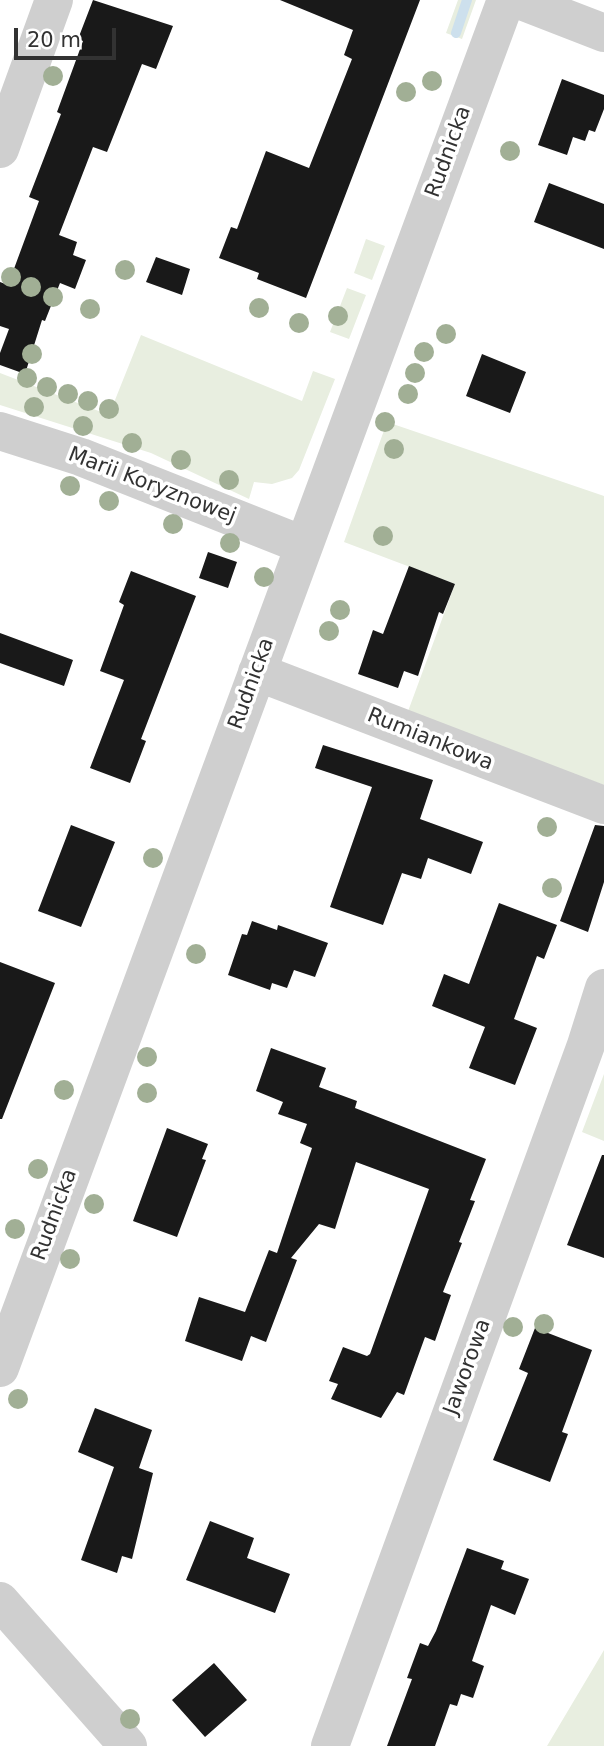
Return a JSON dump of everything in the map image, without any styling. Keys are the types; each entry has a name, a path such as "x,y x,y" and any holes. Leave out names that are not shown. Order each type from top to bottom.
{"street":[{"path":"0,149 54,0"},
{"name":"Rudnicka","path":"0,1368 506,0"},
{"path":"519,0 604,33"},
{"name":"Marii Koryznowej","path":"0,431 82,457 303,545"},
{"name":"Rumiankowa","path":"257,672 604,805"},
{"name":"Jaworowa","path":"330,1746 586,1045 604,988"},
{"path":"0,1601 128,1746"}],"shaded area":[{"path":"458,0 476,0 462,39 446,33"},
{"path":"366,239 385,246 372,280 354,273"},
{"path":"347,288 366,295 349,339 330,332"},
{"path":"141,335 302,401 313,371 335,379 299,470 292,478 272,484 254,482 249,499 151,453 0,405 0,373 109,415"},
{"path":"387,422 604,496 604,785 407,714 455,584 344,542"},
{"path":"604,1074 604,1141 582,1132"},
{"path":"604,1650 604,1746 547,1746 594,1667"}],"building":[{"path":"93,0 173,26 156,69 142,64 107,152 93,147 59,235 77,242 73,255 86,260 75,289 60,283 45,321 42,320 25,374 0,365 0,353 9,329 0,326 0,282 8,285 39,201 29,197 61,114 57,112 83,41 78,39"},
{"path":"280,0 420,0 306,298 257,279 259,273 219,258 231,227 237,229 266,151 309,168 352,59 344,55 353,30"},
{"path":"562,79 604,95 604,109 595,132 589,130 585,141 573,137 567,155 538,145"},
{"path":"549,183 604,204 604,249 534,222"},
{"path":"156,257 190,269 182,295 146,282"},
{"path":"482,354 526,372 510,413 466,396"},
{"path":"208,552 237,562 228,588 199,578"},
{"path":"409,566 455,584 443,614 439,612 418,676 404,671 398,688 358,674 373,630 383,634"},
{"path":"131,571 196,596 141,739 146,741 130,783 90,768 124,680 100,671 124,605 119,602"},
{"path":"0,633 73,660 64,686 0,663"},
{"path":"323,745 433,780 420,819 483,842 471,874 428,858 421,879 402,873 383,925 330,907 372,787 315,768"},
{"path":"71,825 115,842 81,927 38,911"},
{"path":"595,825 604,826 604,882 588,932 560,921"},
{"path":"499,903 557,925 544,959 537,956 514,1019 537,1028 515,1085 469,1068 485,1027 432,1006 444,974 469,984"},
{"path":"252,921 277,930 278,925 328,943 315,977 294,970 287,988 272,983 270,990 228,975 242,934 247,935"},
{"path":"0,962 55,983 2,1119 0,1119"},
{"path":"271,1048 326,1068 319,1087 357,1101 355,1108 486,1159 470,1200 475,1201 459,1242 462,1243 443,1292 451,1295 435,1341 425,1337 404,1395 397,1392 381,1418 331,1399 338,1384 329,1381 343,1347 367,1356 370,1354 429,1189 356,1162 335,1229 319,1224 291,1258 297,1260 266,1342 251,1336 242,1361 185,1341 199,1297 245,1312 269,1250 277,1253 312,1148 300,1143 307,1124 278,1114 283,1102 256,1091"},
{"path":"167,1128 208,1144 202,1159 206,1160 177,1237 133,1221"},
{"path":"604,1155 604,1258 567,1245"},
{"path":"535,1328 592,1350 562,1432 568,1434 550,1482 493,1460 528,1373 519,1369"},
{"path":"95,1408 152,1430 139,1468 153,1473 132,1559 122,1556 117,1573 81,1560 114,1467 78,1452"},
{"path":"210,1521 254,1538 247,1558 290,1574 275,1613 186,1580"},
{"path":"467,1548 504,1561 501,1569 529,1579 515,1615 491,1605 472,1661 484,1666 473,1698 461,1694 457,1706 450,1704 435,1746 387,1746 412,1679 407,1678 420,1643 428,1646 436,1631"},
{"path":"214,1663 247,1700 205,1737 172,1700"}],"waterway":[{"path":"456,33 467,0"}]}
